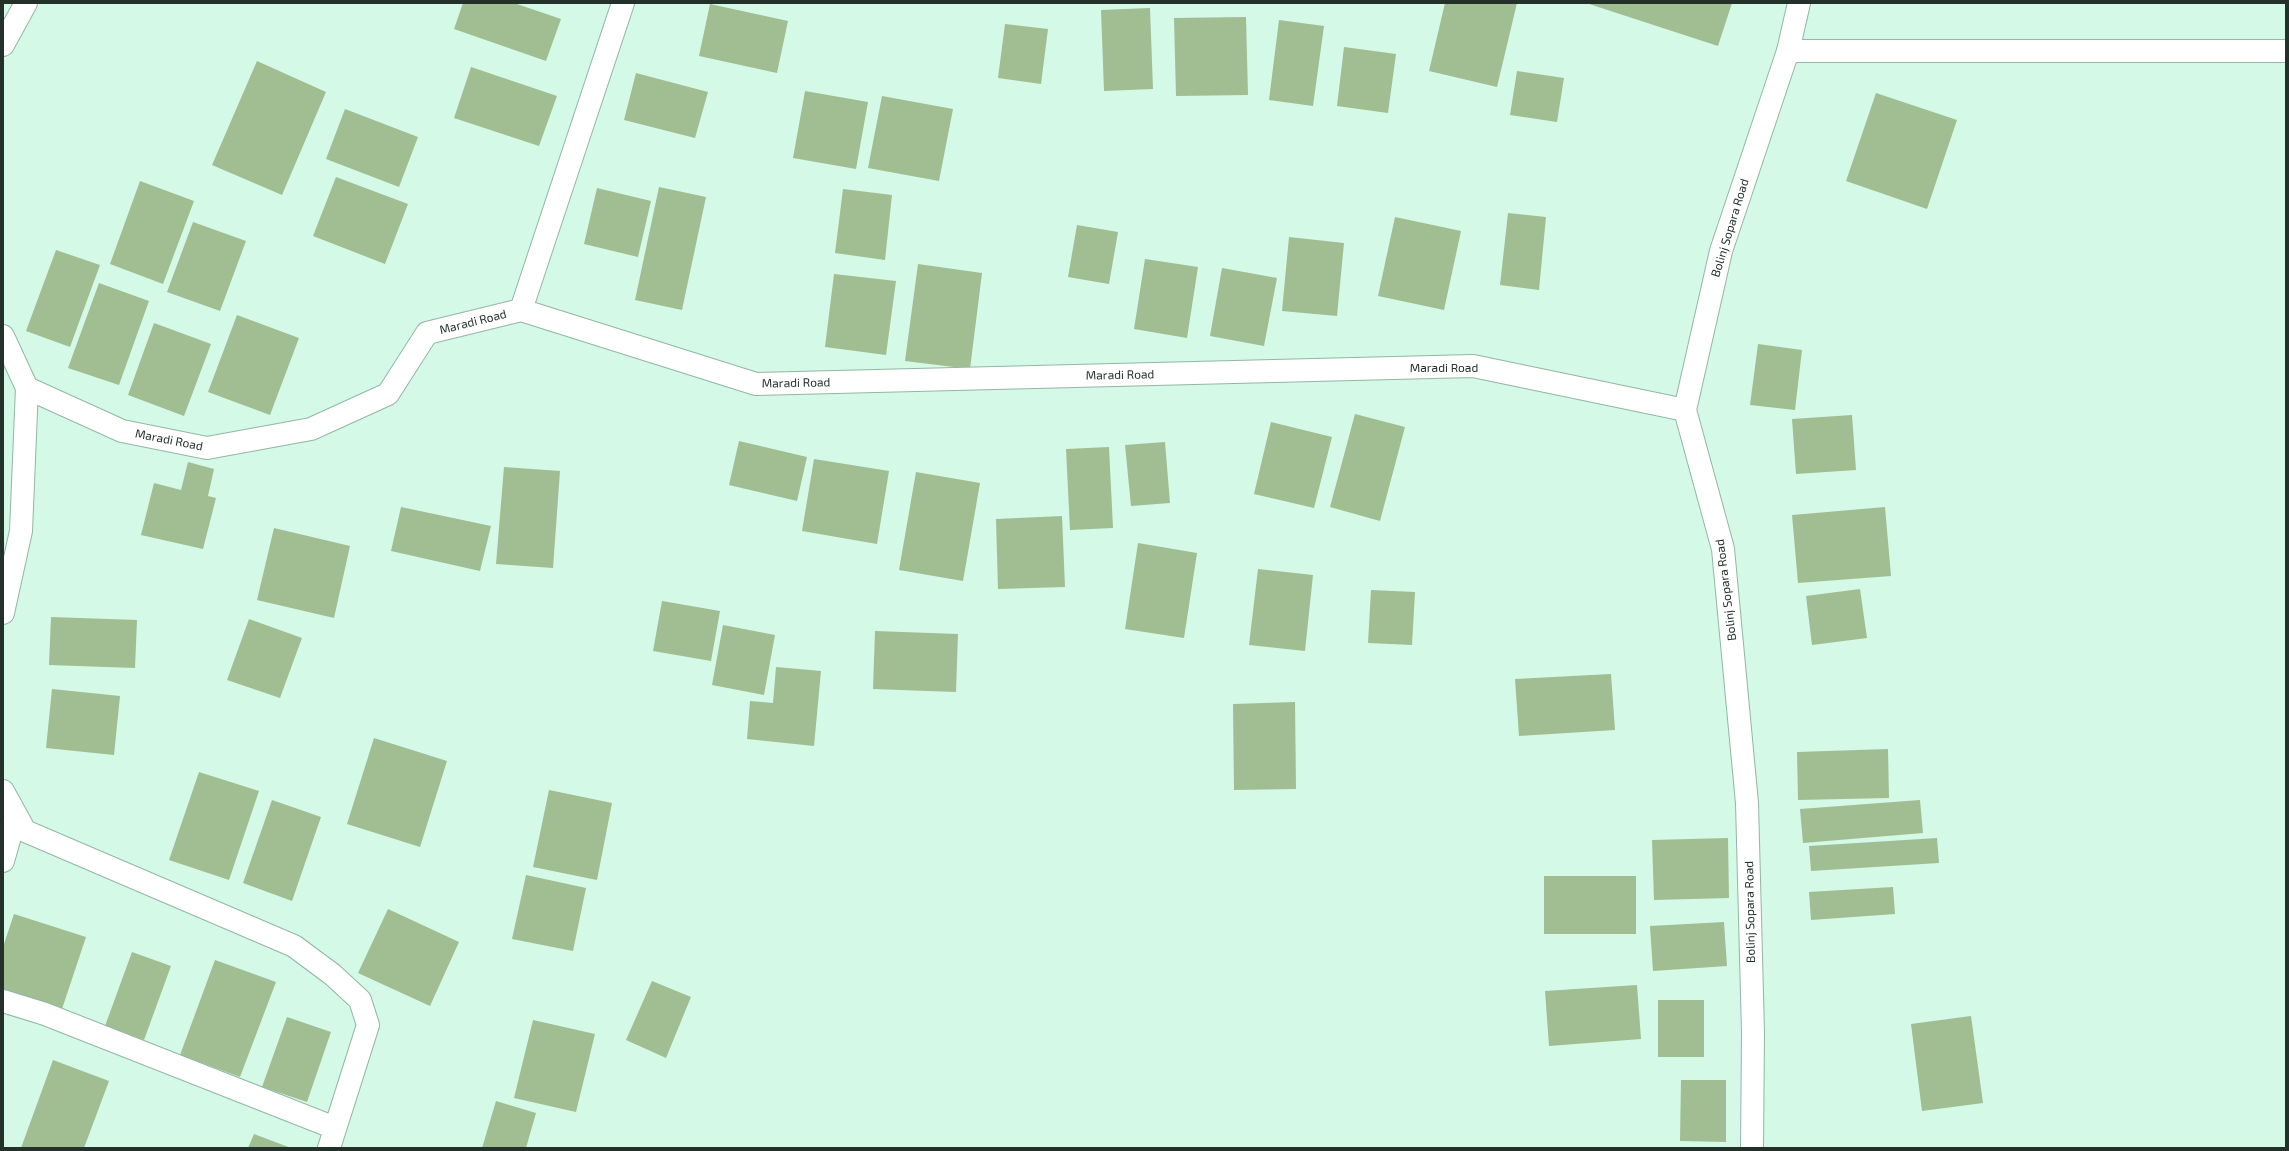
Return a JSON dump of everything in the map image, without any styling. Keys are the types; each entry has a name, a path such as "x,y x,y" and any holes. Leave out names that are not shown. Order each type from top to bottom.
{"street":[{"path":"3,45 26,3"},
{"path":"522,310 623,3"},
{"name":"Bolinj Sopara Road","path":"1752,1148 1753,1033 1747,803 1723,549 1685,410 1721,251 1788,51 1799,3"},
{"path":"1788,51 2286,51"},
{"name":"Maradi Road","path":"27,388 122,431 208,448 311,429 388,394 427,333 522,310 756,384 1473,366 1685,410"},
{"path":"3,336 27,388 21,531 3,613"},
{"path":"3,791 25,831 294,946 333,975 360,1000 368,1025 332,1138 45,1014 3,1001"},
{"path":"3,861 16,815"}],"building":[{"path":"463,3 514,3 561,19 546,61 454,29"},
{"path":"1445,3 1517,3 1497,87 1429,71"},
{"path":"1586,3 1732,3 1718,46"},
{"path":"710,4 788,21 777,73 699,56"},
{"path":"1150,8 1153,89 1104,91 1101,10"},
{"path":"1246,17 1248,95 1176,96 1174,18"},
{"path":"1279,20 1324,26 1313,106 1269,100"},
{"path":"1005,24 1048,29 1041,84 998,78"},
{"path":"1344,47 1396,54 1388,113 1337,106"},
{"path":"257,61 326,92 282,195 212,165"},
{"path":"471,67 557,96 539,146 454,118"},
{"path":"1517,71 1564,78 1557,122 1510,115"},
{"path":"636,73 708,92 695,138 624,120"},
{"path":"805,91 868,102 856,169 793,158"},
{"path":"1876,93 1957,120 1927,209 1846,181"},
{"path":"882,96 953,109 939,181 868,168"},
{"path":"345,109 418,137 399,187 326,159"},
{"path":"336,177 408,204 385,264 313,236"},
{"path":"140,181 194,201 163,284 110,264"},
{"path":"659,187 706,197 682,310 635,300"},
{"path":"597,188 651,201 638,257 584,244"},
{"path":"843,189 892,195 885,260 835,253"},
{"path":"1508,213 1546,217 1539,290 1500,285"},
{"path":"1395,217 1461,231 1444,310 1378,296"},
{"path":"193,222 246,241 220,311 167,292"},
{"path":"1077,225 1118,232 1109,284 1068,277"},
{"path":"1289,237 1344,243 1337,316 1282,311"},
{"path":"56,250 100,265 70,347 26,331"},
{"path":"1145,259 1198,267 1187,338 1134,329"},
{"path":"918,264 982,273 970,369 905,361"},
{"path":"1222,268 1277,278 1264,346 1210,336"},
{"path":"834,274 896,281 886,355 825,347"},
{"path":"99,283 149,301 119,385 68,368"},
{"path":"237,315 299,338 270,415 208,392"},
{"path":"154,323 211,344 184,416 128,395"},
{"path":"1758,344 1802,350 1795,410 1750,405"},
{"path":"1355,414 1405,427 1380,521 1330,507"},
{"path":"1852,415 1856,470 1796,474 1792,419"},
{"path":"1271,422 1332,437 1314,508 1254,494"},
{"path":"739,441 807,457 797,501 729,485"},
{"path":"1165,442 1170,503 1131,506 1125,445"},
{"path":"1109,447 1113,528 1070,530 1066,449"},
{"path":"814,459 889,471 877,544 802,531"},
{"path":"188,462 214,469 208,496 216,498 203,549 141,535 154,483 181,490"},
{"path":"504,467 560,471 553,568 496,564"},
{"path":"916,472 980,483 963,581 899,570"},
{"path":"401,507 491,526 480,571 391,551"},
{"path":"1885,507 1891,576 1798,583 1792,515"},
{"path":"1062,516 1065,587 998,589 996,519"},
{"path":"274,528 350,546 334,618 257,600"},
{"path":"1138,543 1197,553 1184,638 1125,629"},
{"path":"1258,569 1313,575 1305,651 1249,645"},
{"path":"1860,589 1867,638 1812,645 1806,596"},
{"path":"1371,590 1415,592 1412,645 1368,643"},
{"path":"662,601 720,611 711,661 653,651"},
{"path":"51,617 137,620 135,668 49,665"},
{"path":"249,619 302,638 280,698 227,680"},
{"path":"723,625 775,635 764,695 712,685"},
{"path":"875,631 958,634 956,692 873,689"},
{"path":"776,667 821,671 814,746 747,739 750,701 773,703"},
{"path":"1611,674 1615,730 1519,736 1515,679"},
{"path":"52,689 120,696 114,755 46,748"},
{"path":"1295,702 1296,789 1234,790 1233,704"},
{"path":"374,738 447,761 420,847 347,824"},
{"path":"1888,749 1889,798 1798,800 1797,752"},
{"path":"199,772 259,791 229,880 169,860"},
{"path":"549,790 612,803 597,880 533,867"},
{"path":"272,800 321,817 292,901 243,883"},
{"path":"1920,800 1923,833 1803,843 1800,809"},
{"path":"1728,838 1729,898 1654,900 1652,840"},
{"path":"1937,838 1939,863 1811,871 1809,846"},
{"path":"526,875 586,888 573,951 512,939"},
{"path":"1544,876 1636,876 1636,934 1544,934"},
{"path":"1893,887 1895,914 1811,920 1809,892"},
{"path":"388,909 459,942 430,1006 358,973"},
{"path":"14,914 86,937 62,1009 3,990 3,947"},
{"path":"1724,922 1727,966 1653,971 1650,926"},
{"path":"132,952 171,966 144,1040 105,1026"},
{"path":"215,960 276,982 240,1077 180,1055"},
{"path":"652,981 691,997 666,1058 626,1040"},
{"path":"1637,985 1641,1039 1549,1046 1545,991"},
{"path":"1658,1000 1704,1000 1704,1057 1658,1057"},
{"path":"1971,1016 1983,1103 1922,1111 1911,1024"},
{"path":"287,1017 331,1032 307,1102 262,1087"},
{"path":"533,1020 595,1034 576,1112 514,1098"},
{"path":"53,1060 109,1081 84,1148 21,1148"},
{"path":"1681,1080 1726,1080 1726,1142 1680,1141"},
{"path":"496,1101 536,1113 526,1148 482,1148"},
{"path":"254,1134 291,1148 248,1148"}]}
